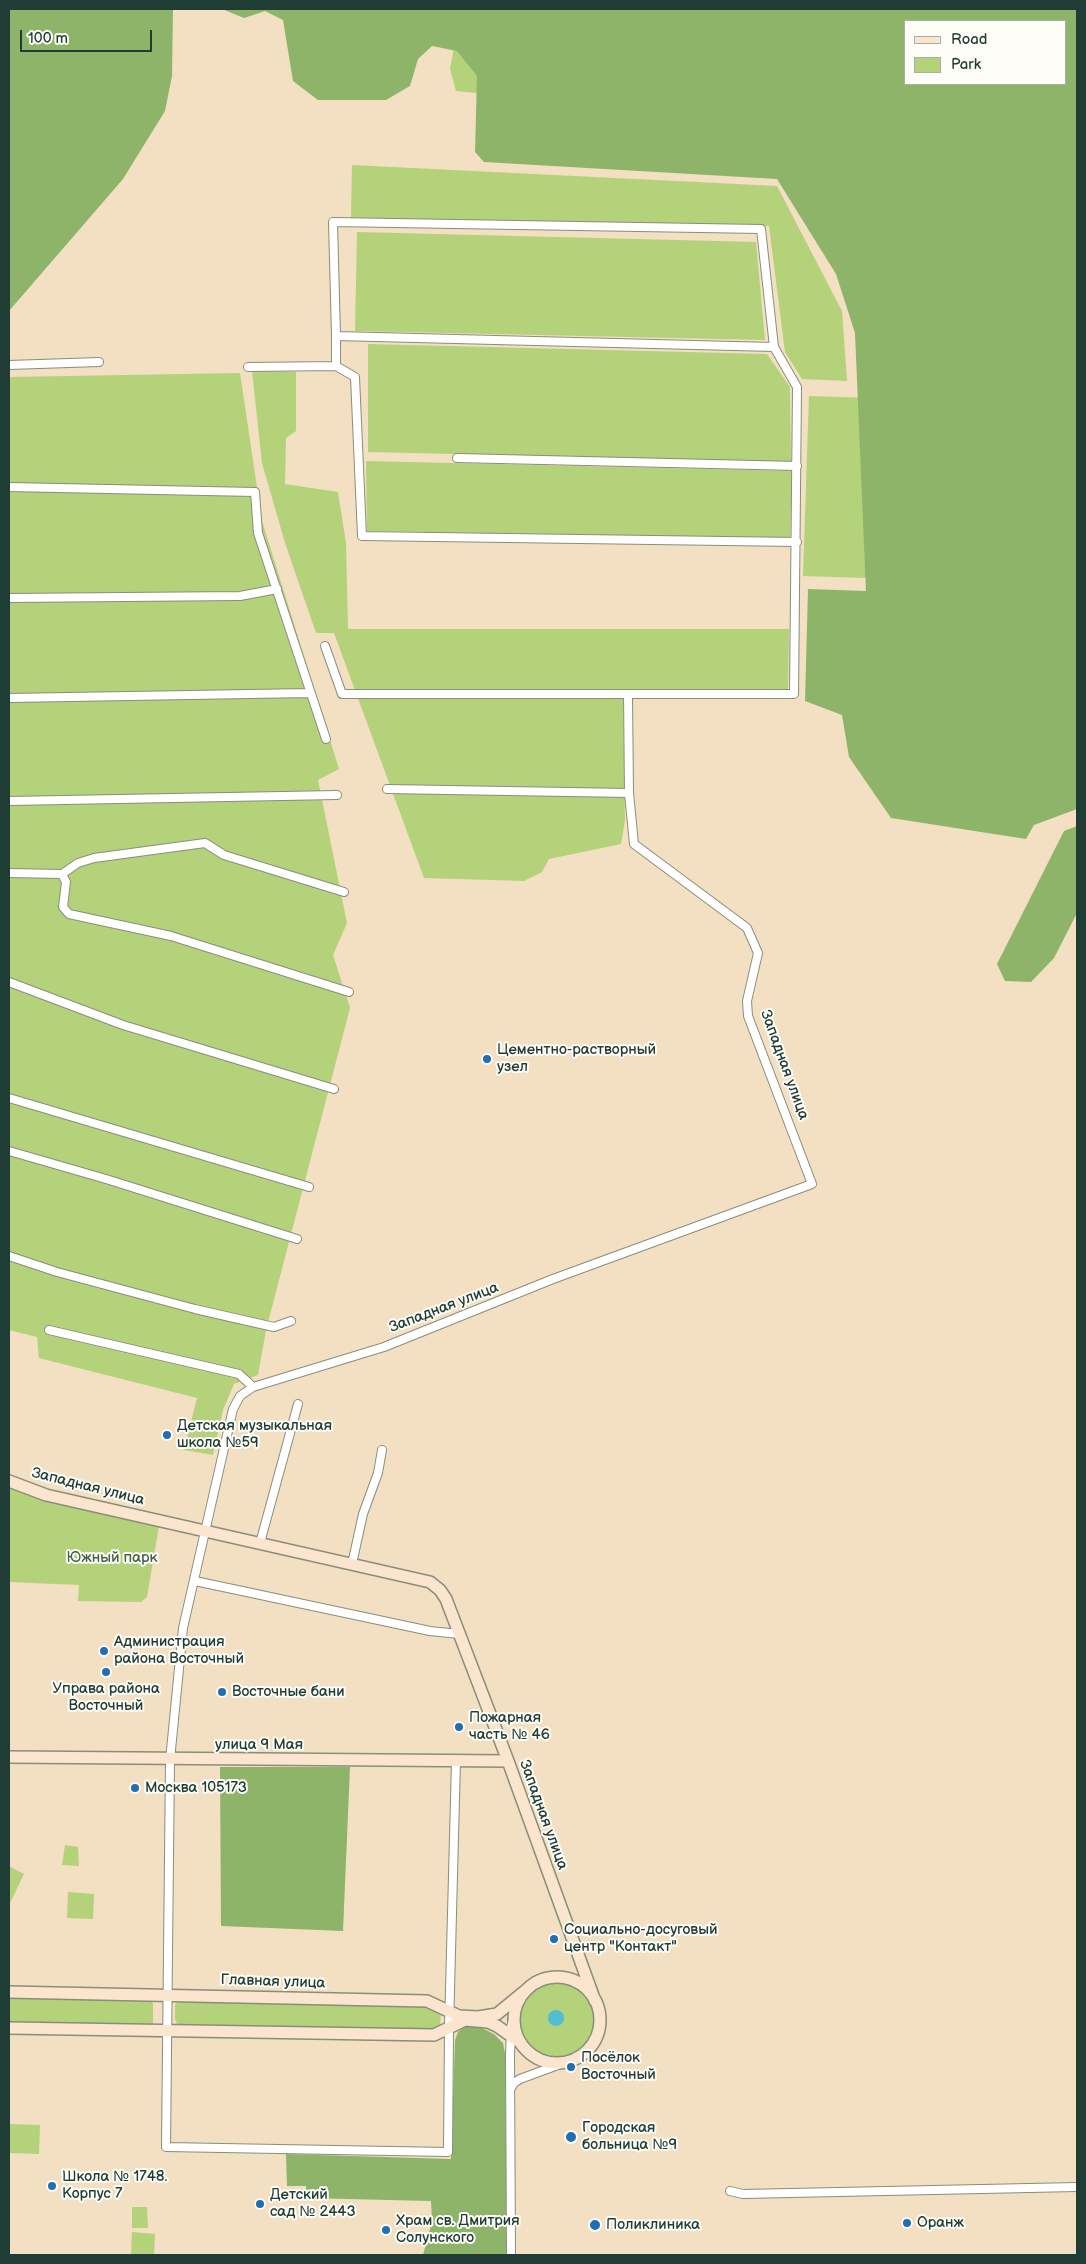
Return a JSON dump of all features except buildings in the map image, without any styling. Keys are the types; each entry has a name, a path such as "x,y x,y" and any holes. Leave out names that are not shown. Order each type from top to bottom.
{"street":[{"path":"325,646 342,694 794,694 794,602 798,466 797,387 774,347 761,229 332,222 336,366"},
{"path":"336,336 774,347"},
{"path":"9,364 99,362"},
{"path":"248,367 336,366 355,377 362,536 797,542"},
{"path":"457,458 798,466"},
{"path":"9,487 255,492 258,533 309,693 326,739"},
{"path":"9,598 240,596 277,589"},
{"path":"9,698 309,693"},
{"name":"Западная улица","path":"253,1387 384,1347 554,1279 812,1184 748,1016 747,1001 758,953 748,928 634,844 629,793 628,694"},
{"path":"387,789 629,793"},
{"path":"9,801 337,794"},
{"path":"9,873 62,874 78,863 94,858 205,842 224,855 344,892"},
{"path":"62,874 66,882 63,907 69,914 171,936 349,992"},
{"path":"9,982 124,1025 334,1089"},
{"path":"9,1098 309,1187"},
{"path":"9,1151 106,1178 297,1238"},
{"path":"9,1256 57,1272 195,1309 274,1327 291,1321"},
{"path":"49,1330 239,1374 253,1387 240,1396 233,1409 183,1628 170,1760 166,2147 448,2152 449,2028 456,1761"},
{"path":"260,1543 298,1404"},
{"path":"352,1564 363,1514 378,1473 382,1450"},
{"name":"Западная улица","path":"9,1481 46,1495 430,1582 440,1590 446,1599 508,1761 596,2001"},
{"path":"195,1581 430,1631 459,1634"},
{"name":"улица 9 Мая","path":"9,1757 170,1760 508,1761"},
{"path":"511,2255 511,2036 515,2012 518,2001 525,1991 535,1983 581,1964"},
{"path":"511,2088 520,2079 566,2062 585,2052 596,2037 600,2019 596,2001 584,1987 573,1980 550,1978"},
{"name":"Главная улица","path":"9,1992 427,2001 464,2017 488,2017 508,2006 525,1991"},
{"path":"515,2012 515,2028 521,2043"},
{"path":"9,2028 434,2035 465,2020 488,2022 521,2043 539,2059 551,2062 566,2062"},
{"path":"730,2190 743,2194 1077,2187"}],"green space":[{"path":"9,9 173,9 172,76 165,111 123,179 9,311"},
{"path":"222,9 1077,9 1077,809 1034,825 1026,839 891,818 849,757 842,715 805,701 808,589 866,591 855,333 836,274 777,179 484,162 475,152 477,76 457,51 432,46 418,59 410,86 386,100 318,100 293,81 283,20 265,11 244,18"},
{"path":"476,29 486,94 456,91 450,69 456,38"},
{"path":"352,165 777,186 842,311 847,381 802,379 785,352 769,226 351,218"},
{"path":"357,232 756,242 765,340 355,331"},
{"path":"368,344 767,354 790,387 791,462 368,452"},
{"path":"252,371 296,372 296,431 286,438 285,484 338,492 346,543 348,629 789,629 788,689 623,689 625,820 621,844 549,859 542,872 524,881 424,878 334,633 316,633 285,543 262,463"},
{"path":"240,373 262,521 339,769 318,780 347,923 333,955 350,1008 266,1330 258,1375 234,1384 223,1410 213,1455 184,1450 197,1398 39,1358 37,1337 9,1330 9,382 11,377"},
{"path":"809,396 872,398 866,578 803,576"},
{"path":"366,461 792,471 790,538 367,531"},
{"path":"1077,826 1077,913 1054,958 1031,982 1005,981 997,964 1064,831"},
{"name":"Южный парк","path":"9,1487 41,1500 159,1526 147,1597 141,1602 78,1601 79,1585 9,1582"},
{"path":"220,1767 350,1767 343,1931 221,1926"},
{"path":"65,1845 78,1847 79,1866 62,1865"},
{"path":"9,1866 24,1874 9,1905"},
{"path":"68,1892 94,1894 93,1919 67,1918"},
{"path":"556,1981 571,1984 583,1992 591,2004 594,2019 591,2034 583,2046 571,2054 556,2057 541,2054 529,2046 521,2034 518,2019 521,2004 529,1992 541,1984"},
{"path":"9,1996 149,1999 153,2003 153,2024 150,2027 9,2025"},
{"path":"178,2001 433,2005 441,2012 438,2029 433,2032 182,2027 177,2024 175,2019 175,2005"},
{"path":"465,2027 480,2027 494,2034 503,2043 505,2053 507,2255 423,2255 432,2222 431,2201 306,2198 306,2186 287,2186 286,2154 451,2159 455,2040 458,2032"},
{"path":"9,2124 40,2125 39,2154 9,2153"},
{"path":"132,2207 147,2207 148,2228 132,2228"},
{"path":"132,2232 155,2234 154,2255 131,2255"}],"water":[{"path":"556,2010 564,2018 556,2026 548,2018"}],"place":[{"name":"Цементно-растворный узел","path":"487,1059"},
{"name":"Детская музыкальная школа №59","path":"167,1435"},
{"name":"Администрация района Восточный","path":"104,1651"},
{"name":"Управа района Восточный","path":"106,1672"},
{"name":"Восточные бани","path":"222,1692"},
{"name":"Пожарная часть № 46","path":"459,1727"},
{"name":"Москва 105173","path":"135,1788"},
{"name":"Социально-досуговый центр \"Контакт\"","path":"554,1939"},
{"name":"Посёлок Восточный","path":"571,2067"},
{"name":"Городская больница №9","path":"571,2137"},
{"name":"Школа № 1748. Корпус 7","path":"52,2186"},
{"name":"Детский сад № 2443","path":"260,2204"},
{"name":"Оранж","path":"907,2223"},
{"name":"Поликлиника","path":"595,2225"},
{"name":"Храм св. Дмитрия Солунского","path":"386,2230"}]}
